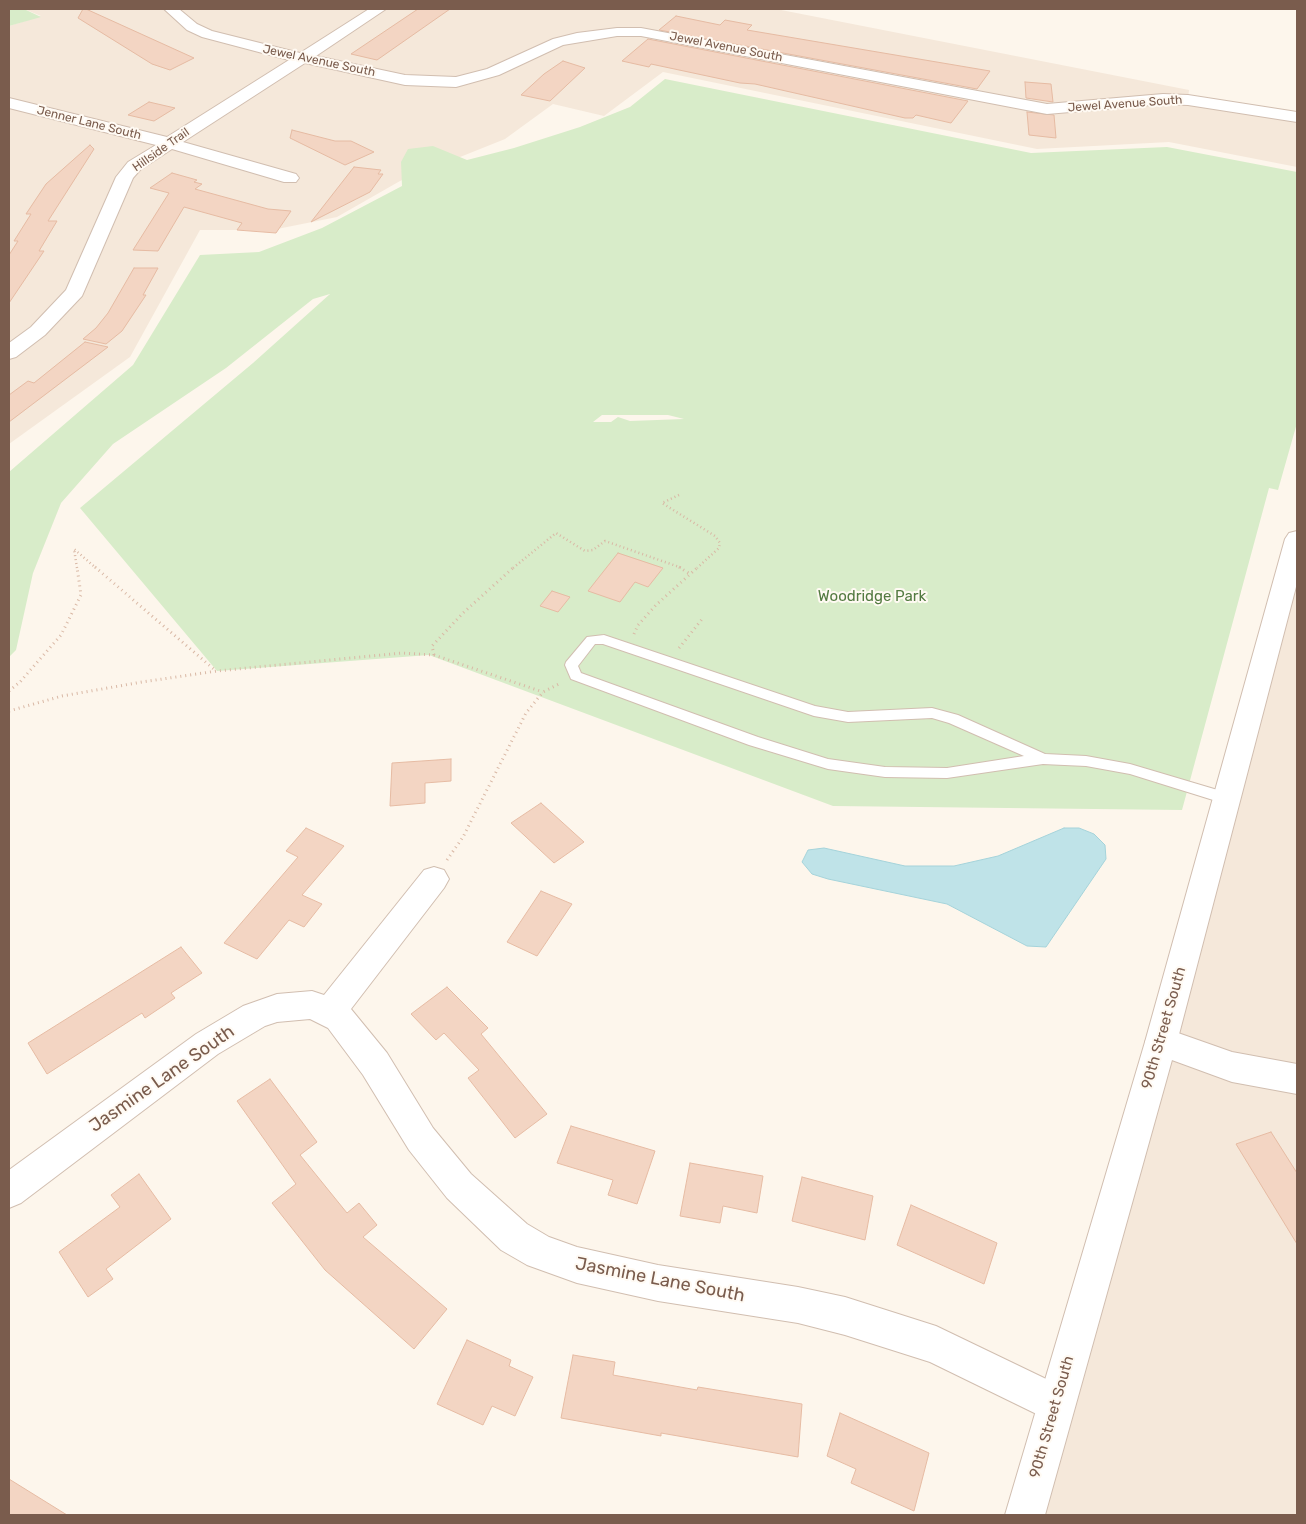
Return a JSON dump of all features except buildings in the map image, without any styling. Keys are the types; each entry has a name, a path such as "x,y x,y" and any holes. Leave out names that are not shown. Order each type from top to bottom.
{"street":[{"name":"Jewel Avenue South","path":"171,9 192,27 207,34 302,58 405,80 467,86 590,28 617,32 660,34 1047,109 1156,100 1188,100 1297,117"},
{"name":"Hillside Trail","path":"9,352 38,331 75,292 125,177 134,166 379,9"},
{"name":"Jenner Lane South","path":"9,103 170,143 290,178"},
{"name":"90th Street South","path":"1025,1515 1055,1404 1161,1042 1297,539"},
{"path":"329,1012 434,879"},
{"name":"Jasmine Lane South","path":"9,1191 207,1044 254,1016 277,1008 312,1005 339,1018 375,1064 421,1139 459,1186 514,1237 540,1252 577,1265 658,1283 798,1305 845,1316 936,1345 1055,1404"},
{"path":"1161,1042 1232,1067 1297,1079"}],"lane":[{"path":"1043,759 954,719 932,713 848,717 814,711 669,663 604,639 591,640 571,665 576,676 754,741 828,764 885,772 947,773 1043,759 1086,761 1130,768 1226,798"}],"path":[{"path":"627,647 638,624 719,548 720,543 714,536 662,503 679,495"},
{"path":"434,655 432,646 463,613 502,576 556,533 585,551 593,550 605,541 682,568 690,574"},
{"path":"9,691 20,682 61,635 81,595 74,549 217,671"},
{"path":"669,663 690,631 703,618"},
{"path":"9,710 62,696 217,671 402,653 434,655 543,692"},
{"path":"434,879 463,837 526,713 543,692 576,676"}],"shaded area":[{"path":"24,9 776,9 1189,90 1188,99 1297,117 1297,167 1169,142 1037,149 663,72 604,116 553,104 505,139 400,181 337,217 272,230 200,230 130,357 9,444 9,26 41,16"},
{"path":"1297,539 1297,1515 1025,1515 1226,798"}],"green space":[{"path":"9,9 24,9 41,17 9,26"},
{"name":"Woodridge Park","path":"665,79 1031,153 1167,147 1297,172 1297,423 1278,490 1269,488 1182,810 833,806 429,655 217,671 80,508 253,363 330,294 313,299 226,368 113,444 61,503 33,573 16,650 9,657 9,472 133,365 200,255 259,252 322,228 402,186 401,162 408,149 433,146 467,160 514,148 580,127 630,107","holes":["602,415 668,415 684,419 630,421 618,417 611,422 593,422"]}],"water":[{"path":"1064,828 1079,828 1094,834 1105,845 1106,859 1046,947 1027,946 947,904 812,874 802,862 808,850 824,848 905,866 954,866 998,856"}]}
